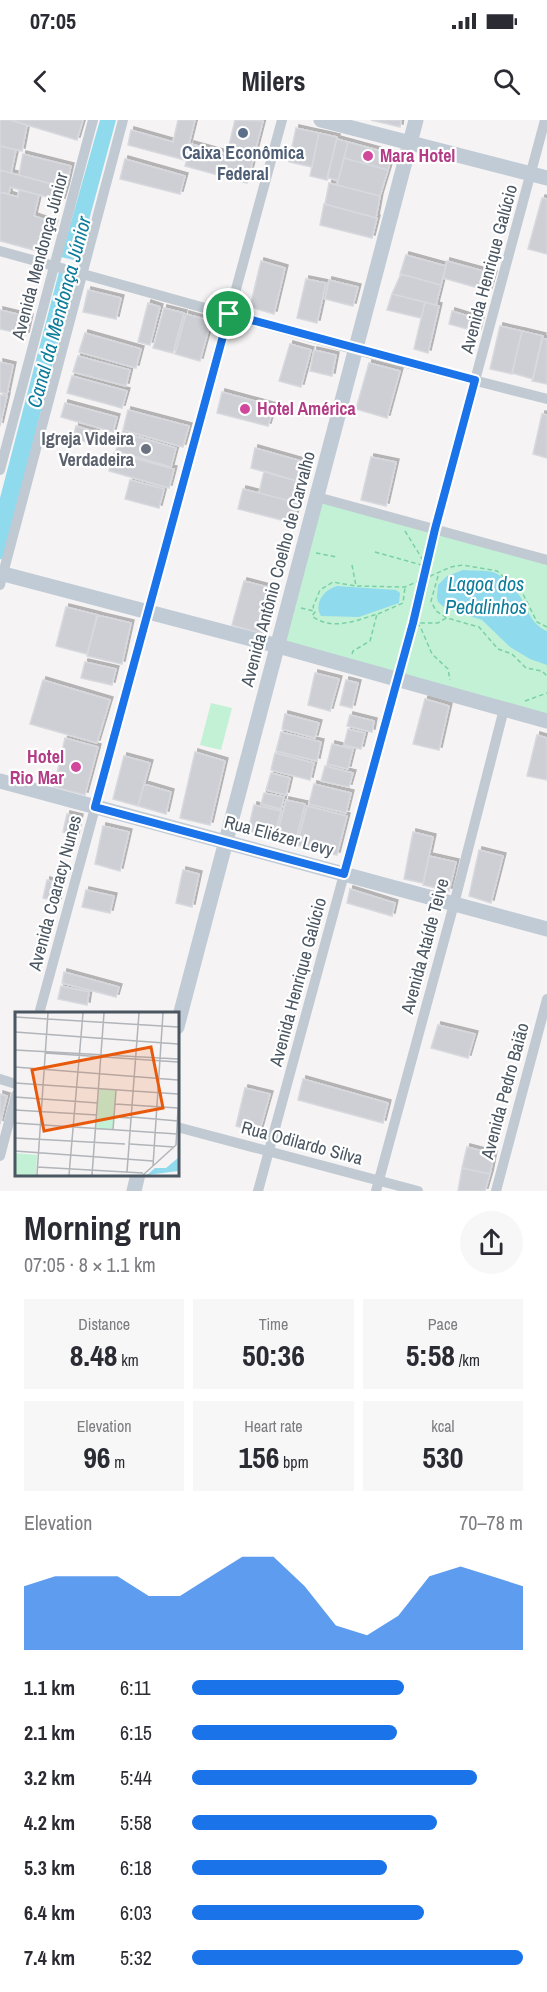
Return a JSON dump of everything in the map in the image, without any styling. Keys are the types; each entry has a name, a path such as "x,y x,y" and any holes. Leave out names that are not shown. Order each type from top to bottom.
{"street":[{"name":"Avenida Mendonça Júnior","path":"0,470 58,266 93,120"},
{"path":"123,120 79,272 1,578 148,612 278,646 547,721"},
{"name":"Avenida Coaracy Nunes","path":"40,1012 282,120"},
{"path":"321,120 539,176"},
{"name":"Avenida Antônio Coelho de Carvalho","path":"178,1024 417,120"},
{"name":"Avenida Henrique Galúcio","path":"435,529 475,380 539,176 545,120"},
{"path":"0,251 356,350 547,399"},
{"path":"317,497 547,560"},
{"name":"Avenida Henrique Galúcio","path":"258,1191 398,679"},
{"name":"Avenida Ataíde Teive","path":"377,1186 454,904 504,709"},
{"name":"Rua Eliézer Levy","path":"0,781 547,929"},
{"name":"Avenida Pedro Baião","path":"496,1191 547,999"},
{"path":"0,1079 15,1084"},
{"path":"0,1156 15,1099"},
{"name":"Rua Odilardo Silva","path":"178,1127 269,1151 377,1186 418,1191"},
{"path":"134,1191 138,1176"}],"path":[{"path":"398,519 426,566"},
{"path":"398,679 435,529"},
{"path":"303,550 337,557"},
{"path":"375,552 426,566"},
{"path":"352,565 356,586"},
{"path":"405,586 403,603 350,623 322,624 312,616 320,590 333,582 356,586 405,586 439,574 451,567 463,565 497,571 523,594 537,622 547,627"},
{"path":"439,574 431,601 436,611 447,618 479,627 498,649 512,654 526,668 542,671 547,676"},
{"path":"289,604 315,612"},
{"path":"350,667 353,651 370,641 377,614"},
{"path":"413,623 438,623 447,618"},
{"path":"413,623 420,626 432,654 448,669 452,695"},
{"path":"525,701 547,693"}],"green space":[{"path":"317,497 547,560 547,721 278,646"},
{"path":"211,703 232,708 221,750 200,745"}],"water":[{"path":"100,120 116,120 78,261 61,257"},
{"name":"Canal da Mendonça Júnior","path":"59,272 74,278 4,560 0,559 0,498"},
{"name":"Lagoa dos Pedalinhos","path":"463,570 493,572 512,587 534,621 547,631 547,665 530,659 510,647 482,620 445,608 438,602 438,585 447,576"},
{"path":"337,586 396,590 400,593 399,603 359,617 321,616 319,602 328,590"}],"building":[{"path":"0,120 10,120 27,125 22,151 0,146"},
{"path":"10,120 83,120 77,140"},
{"path":"178,120 195,120 185,160 128,145 131,130 173,142"},
{"path":"235,120 263,121 247,183 185,166 191,144 227,154"},
{"path":"371,120 401,120 400,127"},
{"path":"296,128 319,133 312,167 289,162"},
{"path":"319,133 337,137 327,180 310,176"},
{"path":"337,139 348,142 338,181 327,177"},
{"name":"Mara Hotel","path":"348,142 392,154 388,170 344,158"},
{"path":"0,146 16,150 11,173 0,170"},
{"path":"23,154 71,166 66,188 19,175"},
{"path":"344,158 388,170 380,196 337,185"},
{"path":"125,159 185,176 180,194 120,179"},
{"path":"0,170 66,188 62,201 10,187 9,194 0,192"},
{"path":"329,183 380,196 376,218 325,204"},
{"path":"19,190 39,195 34,216 55,223 45,253 0,241 0,192 18,197"},
{"path":"542,198 547,199 547,254 528,249"},
{"path":"324,204 377,218 372,238 320,225"},
{"path":"406,255 446,266 441,285 400,274"},
{"path":"261,261 285,268 274,314 250,307"},
{"path":"447,261 494,274 489,291 443,278"},
{"path":"401,274 441,285 436,305 392,294"},
{"path":"306,279 326,283 317,323 297,318"},
{"path":"329,280 358,287 353,306 325,299"},
{"path":"88,290 121,298 116,319 83,312"},
{"path":"392,294 425,302 421,318 387,310"},
{"path":"425,302 439,306 428,353 414,349"},
{"path":"148,303 160,307 150,345 138,342"},
{"path":"164,308 184,313 173,353 153,348"},
{"path":"0,310 30,317 26,335 0,329"},
{"path":"452,311 481,320 478,332 449,324"},
{"path":"186,314 211,321 200,361 175,354"},
{"path":"500,326 522,331 512,374 490,369"},
{"path":"522,331 543,336 533,379 512,373"},
{"path":"85,333 141,349 136,368 79,352"},
{"path":"542,338 547,339 547,384 532,381"},
{"path":"290,344 311,350 301,387 279,381"},
{"path":"314,350 336,355 332,376 310,371"},
{"path":"78,356 130,370 126,386 73,372"},
{"path":"0,362 13,365 7,394 0,392"},
{"path":"369,363 400,371 387,418 356,409"},
{"path":"72,376 127,391 122,408 67,393"},
{"name":"Hotel América","path":"222,392 274,406 268,426 217,413"},
{"path":"0,395 7,396 0,426"},
{"path":"65,403 117,417 113,432 61,417"},
{"path":"128,410 189,426 183,447 123,430"},
{"path":"542,414 547,415 547,458 533,454"},
{"path":"76,426 96,432 93,444 73,438"},
{"name":"Igreja Videira Verdadeira","path":"121,432 176,448 171,467 116,451"},
{"path":"255,448 308,463 303,483 251,468"},
{"path":"114,453 174,469 169,488 109,471"},
{"path":"371,457 396,462 386,506 361,500"},
{"path":"264,471 303,483 298,503 259,493"},
{"path":"130,480 164,489 159,508 125,499"},
{"path":"243,489 298,503 293,523 238,509"},
{"path":"244,581 275,589 263,634 232,625"},
{"path":"66,607 98,615 87,654 56,646"},
{"path":"97,615 131,623 122,664 87,656"},
{"path":"85,662 116,669 112,685 81,678"},
{"path":"315,673 339,679 330,711 308,705"},
{"path":"43,680 110,700 97,743 30,724"},
{"path":"346,680 358,683 352,708 340,705"},
{"path":"425,699 449,706 439,750 413,744"},
{"path":"285,714 319,723 315,738 282,729"},
{"path":"350,715 374,721 372,732 347,726"},
{"path":"348,729 365,733 361,749 344,745"},
{"path":"281,732 321,742 317,761 276,751"},
{"path":"537,735 547,738 547,780 527,776"},
{"name":"Hotel Rio Mar","path":"65,738 98,747 85,795 54,787"},
{"path":"332,744 353,749 348,769 327,764"},
{"path":"195,752 225,761 210,825 180,818"},
{"path":"275,753 314,763 310,780 271,770"},
{"path":"124,756 150,763 138,806 113,799"},
{"path":"325,766 353,773 349,787 321,781"},
{"path":"271,773 290,778 286,795 266,790"},
{"path":"144,784 171,792 166,814 138,806"},
{"path":"314,784 351,793 346,813 309,804"},
{"path":"264,793 284,797 281,809 261,804"},
{"path":"286,800 305,804 295,844 276,839"},
{"path":"254,805 281,811 274,837 248,831"},
{"path":"307,806 347,816 337,855 297,845"},
{"path":"67,814 80,817 76,836 63,832"},
{"path":"103,826 129,832 120,871 95,864"},
{"path":"413,832 433,837 423,883 404,879"},
{"path":"479,850 503,856 491,903 469,896"},
{"path":"429,856 456,862 449,891 423,885"},
{"path":"183,870 199,874 192,907 176,903"},
{"path":"47,880 62,884 58,902 43,898"},
{"path":"350,889 395,903 392,916 347,903"},
{"path":"86,890 114,896 110,913 82,907"},
{"path":"64,972 119,987 116,997 62,983"},
{"path":"61,986 89,992 87,1005 58,999"},
{"path":"438,1025 475,1034 468,1058 431,1048"},
{"path":"303,1079 388,1103 383,1123 298,1100"},
{"path":"245,1088 270,1094 259,1133 236,1126"},
{"path":"0,1094 7,1096 0,1124"},
{"path":"467,1147 494,1154 490,1174 462,1168"},
{"path":"462,1168 490,1174 485,1191 458,1191"}],"place":[{"name":"Caixa Econômica Federal","path":"243,133"},
{"name":"Mara Hotel","path":"368,156"},
{"name":"Hotel América","path":"245,409"},
{"name":"Igreja Videira Verdadeira","path":"146,449"},
{"name":"Hotel Rio Mar","path":"76,767"}],"route":[{"path":"229,314 356,350 475,380 435,529 413,623 344,874 95,807 229,314"}]}
